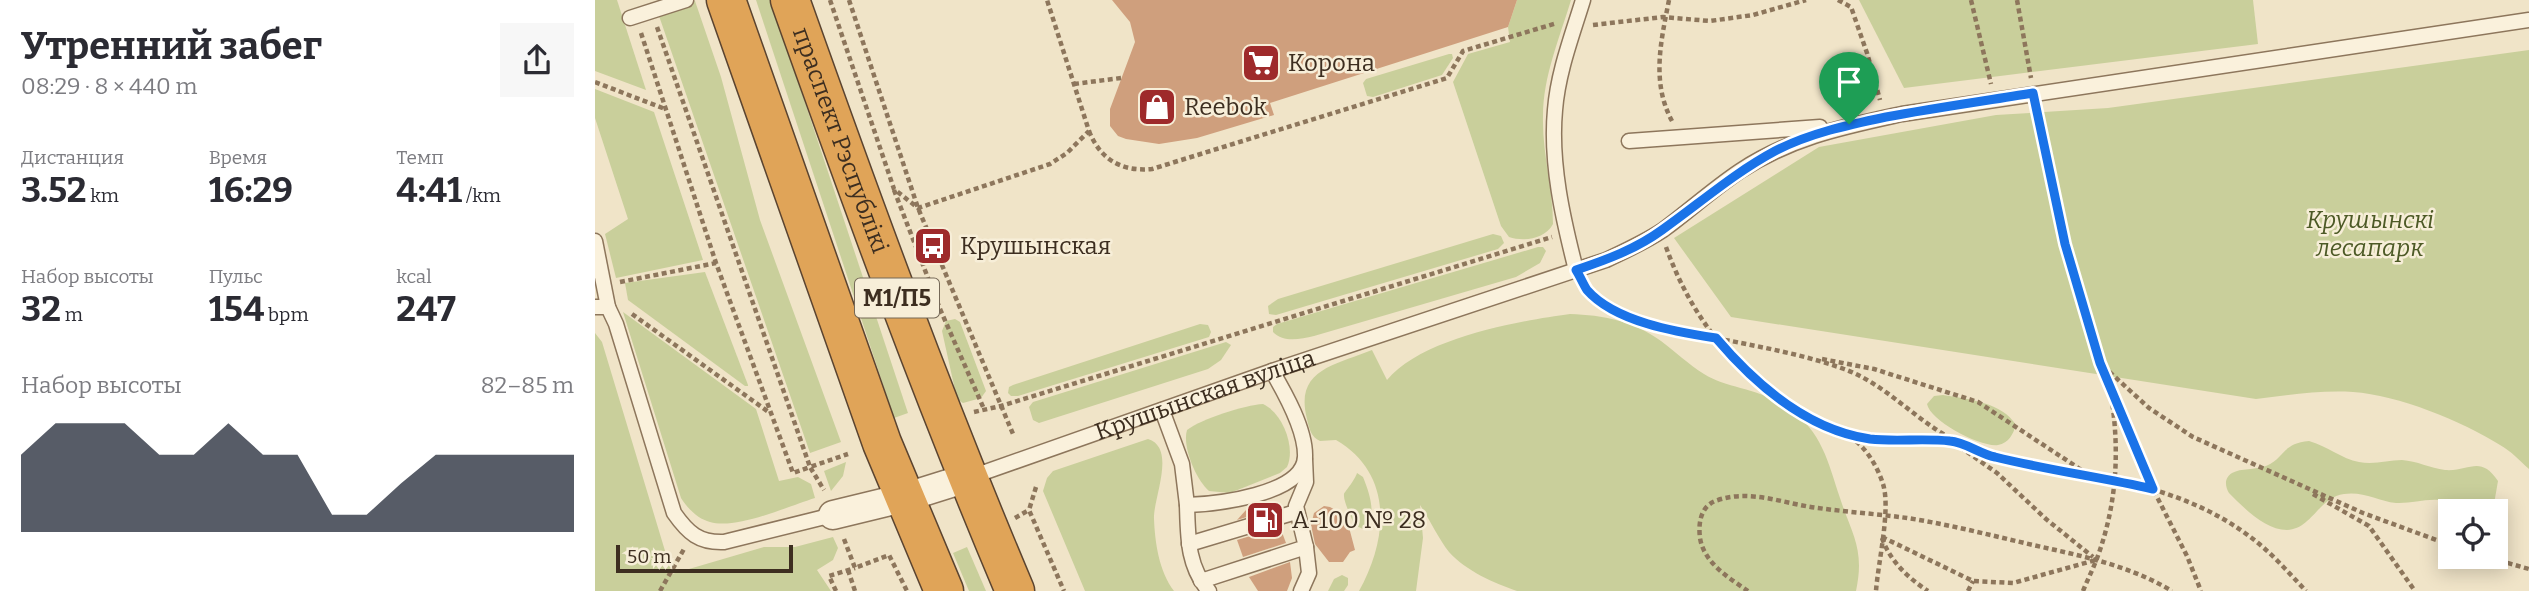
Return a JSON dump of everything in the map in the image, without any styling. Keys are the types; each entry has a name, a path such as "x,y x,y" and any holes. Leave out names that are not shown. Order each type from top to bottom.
{"highway":[{"name":"М1/П5","path":"726,0 882,443 944,591"},
{"name":"праспект Рэспублікі","path":"790,0 883,262 967,478 1015,591"}],"street":[{"name":"Крушынская вуліца","path":"833,513 903,498 967,478"}],"lane":[{"path":"1576,270 1561,205 1554,111 1562,69 1583,0"},
{"path":"633,17 681,1"},
{"path":"1629,141 1849,124 2033,93 2529,20"},
{"name":"Крушынская вуліца","path":"967,478 1272,371 1576,270 1633,248 1661,231 1741,171 1776,150 1807,136 1849,124"},
{"path":"595,241 603,281 601,307 616,324 674,513 693,535 710,542 724,542 833,513"},
{"path":"1272,371 1296,418 1305,457 1306,482 1297,500 1296,512 1306,547 1309,573 1301,591"},
{"path":"1162,410 1182,464 1192,563 1205,586 1306,547"},
{"path":"1187,505 1221,503 1253,496 1293,478 1301,469 1305,457"},
{"path":"1189,544 1296,512"}],"path":[{"path":"830,0 894,189 940,309 984,409"},
{"path":"849,0 918,208 1013,434"},
{"path":"1047,0 1089,131 1100,152 1122,167 1137,170 1151,169 1447,78 1463,51 1576,23 1666,18 1710,21 1753,15 1806,0"},
{"path":"1669,0 1658,67 1667,110 1681,137"},
{"path":"1838,0 1851,7 1887,117"},
{"path":"1971,0 1994,99"},
{"path":"2017,0 2033,93 2065,244 2100,363 2153,489 2187,556 2201,591"},
{"path":"651,11 810,467 833,513 855,568"},
{"path":"633,17 716,263 793,473 848,454"},
{"path":"1074,84 1121,78"},
{"path":"595,82 665,108"},
{"path":"918,208 1050,164 1067,153 1089,131"},
{"path":"894,189 918,208"},
{"path":"1661,231 1678,280 1695,311 1716,338 1741,368 1768,391 1804,414 1849,435 1873,439 1952,441 1991,456 2153,489 2217,514 2251,537 2305,591"},
{"path":"966,414 1000,406 1566,233"},
{"path":"603,281 618,282 716,263"},
{"path":"1576,270 1588,290 1610,307 1640,321 1682,333 1874,369 1978,402 2088,474"},
{"path":"618,282 621,291"},
{"path":"626,309 770,414"},
{"path":"1804,356 1847,370 1874,384 1927,425 1997,473 2061,533 2097,560"},
{"path":"2100,363 2149,408 2193,437 2363,513 2438,541"},
{"path":"2083,591 2097,560 2116,480 2117,430 2110,387"},
{"path":"1849,435 1871,457 1884,486 1884,516 1876,591"},
{"path":"2294,483 2368,526 2415,591"},
{"path":"1035,487 1029,510 1064,591"},
{"path":"1748,591 1710,561 1701,544 1698,524 1704,509 1716,500 1737,496 1765,498 1806,507 1950,526 2097,560 2133,572 2172,591"},
{"path":"660,591 693,535"},
{"path":"1882,537 1973,581 2014,583 2097,560"},
{"path":"1882,537 1900,567 1928,591"},
{"path":"836,591 829,576 889,555 907,591"},
{"path":"2508,563 2529,569"},
{"path":"848,570 855,591"},
{"path":"1969,591 1973,581"}],"green space":[{"path":"595,0 617,0 646,90 595,71"},
{"path":"756,0 771,0 908,413 894,418"},
{"path":"1517,0 1571,0 1553,57 1544,101 1544,143 1553,224 1540,236 1527,239 1509,237 1501,226 1453,82 1468,54 1510,42 1508,27"},
{"path":"1859,0 2253,0 2258,44 1904,88"},
{"path":"695,1 721,77 760,220 841,442 810,453 658,13"},
{"name":"Крушынскі лесапарк","path":"2529,50 2529,469 2504,447 2467,427 2409,404 2371,394 2305,393 2256,399 1731,317 1674,238 1819,147 1996,115 2108,108"},
{"path":"1452,54 1453,58 1442,75 1373,97 1367,96 1363,83 1366,79"},
{"path":"595,89 654,112 703,260 616,278 605,234 628,219 595,118"},
{"path":"1493,234 1501,236 1504,243 1498,249 1276,315 1269,314 1268,306 1278,299"},
{"path":"1543,247 1546,251 1540,263 1516,277 1314,336 1287,339 1273,332 1273,327 1277,324"},
{"path":"705,272 748,386 628,300 625,283"},
{"path":"623,312 756,409 779,481 798,477 811,484 815,498 734,523 710,522 690,509 681,498"},
{"path":"1570,314 1606,318 1640,328 1704,374 1723,383 1766,396 1800,417 1822,448 1853,533 1859,564 1856,591 1517,591 1481,576 1456,559 1445,547 1420,505 1423,538 1416,591 1359,591 1369,571 1380,529 1376,489 1368,471 1355,454 1336,440 1320,441 1312,435 1305,402 1312,379 1332,365 1372,350 1387,380 1403,365 1447,343 1498,327"},
{"path":"955,319 960,322 986,391 981,398 963,403 957,399 942,331 946,321"},
{"path":"1200,324 1208,325 1211,332 1209,337 1018,396 1008,393 1009,387 1013,385"},
{"path":"595,333 602,342 672,574 764,547 795,547 833,537 838,548 833,560 817,570 831,591 595,591"},
{"path":"1226,342 1231,345 1221,360 1208,369 1039,423 1033,420 1029,407 1033,402"},
{"path":"1943,395 1983,403 2002,411 2016,425 2012,435 2002,444 1990,445 1958,432 1937,418 1927,404 1934,396"},
{"path":"1263,404 1276,415 1286,432 1290,450 1287,467 1280,473 1230,493 1209,491 1191,463 1187,430 1223,413"},
{"path":"1148,439 1157,444 1161,452 1161,474 1154,519 1161,566 1174,591 1085,591 1043,491 1047,478 1053,471"},
{"path":"2309,441 2359,462 2402,460 2445,470 2480,466 2492,473 2498,481 2495,499 2438,499 2396,503 2358,494 2344,494 2335,496 2296,528 2279,529 2248,511 2229,493 2226,482 2232,473 2266,466 2288,448"},
{"path":"846,462 843,476 831,491 824,471"},
{"path":"1357,473 1363,477 1372,508 1368,527 1363,529 1354,525 1344,497"},
{"path":"967,547 986,591 969,591 953,553"},
{"path":"1342,575 1348,578 1344,591 1328,591 1334,579"}],"building":[{"name":"Корона","path":"1112,0 1517,0 1508,27 1270,103 1274,115 1197,138 1159,144 1126,139 1118,136 1110,126 1110,109 1135,42 1130,22"},
{"path":"1324,506 1346,516 1355,550 1350,552 1343,562 1329,562 1315,544 1311,525 1314,513"},
{"path":"1254,507 1269,510 1237,520 1246,510"},
{"path":"1280,527 1286,543 1243,557 1237,540"},
{"path":"1290,562 1292,578 1287,591 1258,591 1249,577"}],"place":[{"name":"Корона","path":"1261,63"},
{"name":"Reebok","path":"1157,107"},
{"name":"Крушынская","path":"933,246"},
{"name":"А-100 № 28","path":"1265,520"}],"route":[{"path":"2033,93 2065,244 2100,363 2153,489 1991,456 1952,441 1873,439 1849,435 1804,414 1768,391 1741,368 1716,338 1682,333 1640,321 1610,307 1588,290 1576,270 1633,248 1661,231 1741,171 1776,150 1807,136 1849,124 2033,93"}]}
